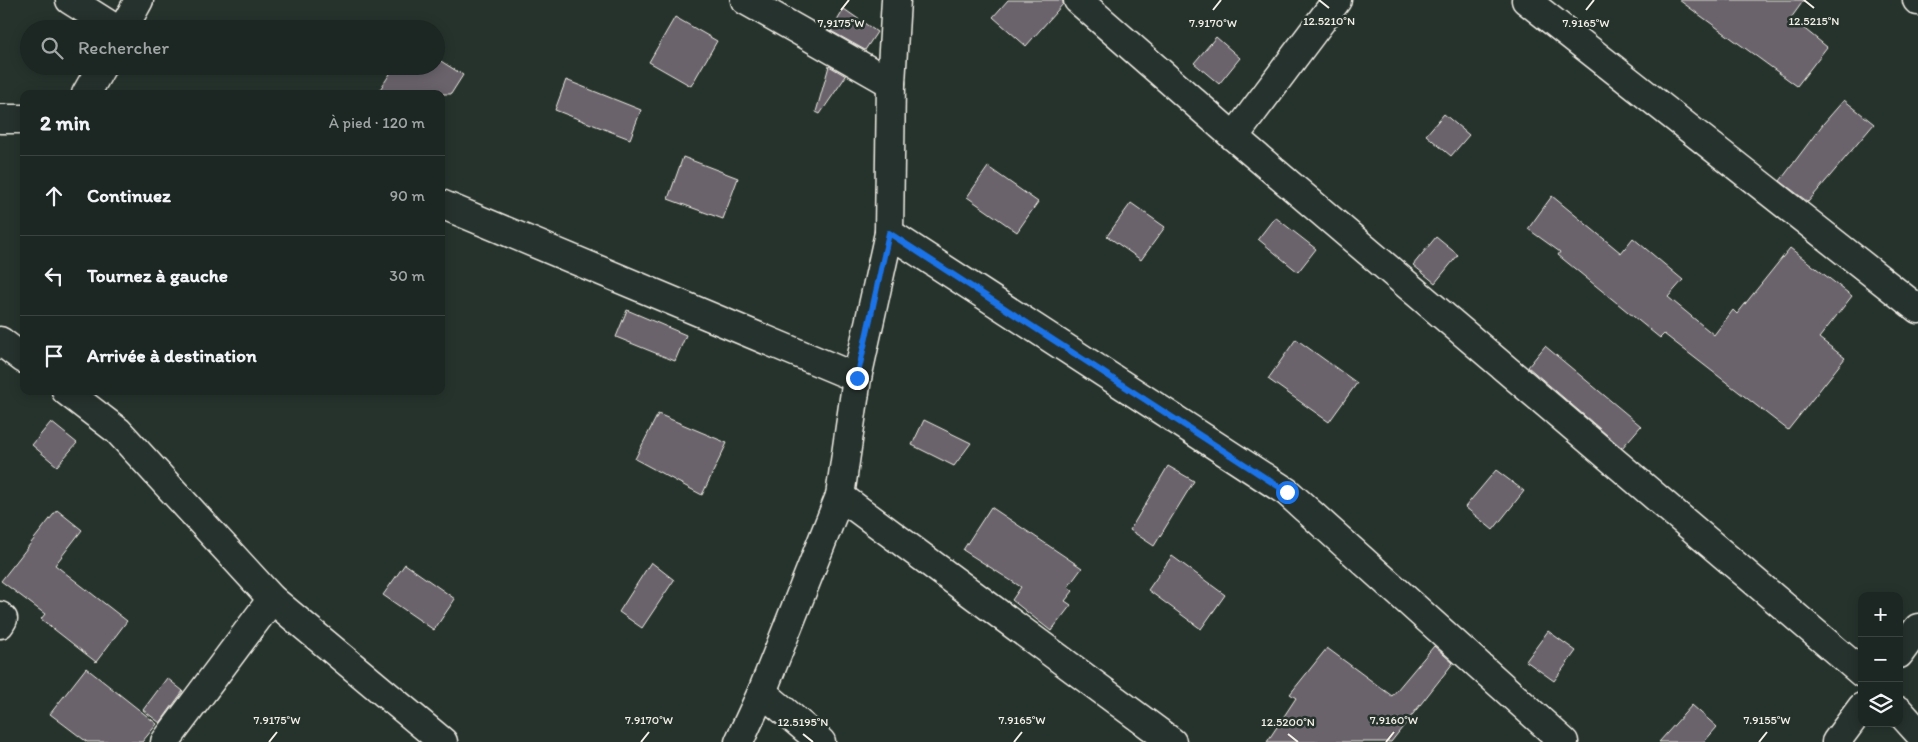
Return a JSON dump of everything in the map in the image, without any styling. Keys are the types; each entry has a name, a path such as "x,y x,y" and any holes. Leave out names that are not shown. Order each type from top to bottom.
{"street":[{"path":"70,0 102,20"},
{"path":"128,20 139,0"},
{"path":"745,0 891,83"},
{"path":"739,742 762,692 840,496 857,378 889,233 891,83 896,0"},
{"path":"1078,0 1234,137 1858,670"},
{"path":"1234,137 1337,0"},
{"path":"1526,0 1918,309"},
{"path":"88,90 97,75"},
{"path":"0,119 20,119"},
{"path":"445,206 857,378"},
{"path":"889,233 1287,492 1564,742"},
{"path":"0,341 20,356"},
{"path":"71,395 118,431 272,598 443,742"},
{"path":"840,496 1172,742"},
{"path":"165,742 272,598"},
{"path":"0,616 3,619 0,624"},
{"path":"1903,649 1918,628"},
{"path":"762,692 821,742"},
{"path":"1836,742 1858,712"},
{"path":"1903,715 1918,732"}],"building":[{"path":"1008,0 1063,0 1063,4 1026,46 993,17"},
{"path":"1679,0 1804,0 1791,18 1827,47 1797,86"},
{"path":"844,9 877,32 865,50 831,31"},
{"path":"675,17 717,41 691,86 649,62"},
{"path":"1216,37 1240,58 1219,84 1194,63"},
{"path":"445,64 463,75 451,94 445,94 445,90 380,90 389,75 445,75"},
{"path":"829,66 846,76 820,114 816,112"},
{"path":"566,80 641,110 630,139 555,110"},
{"path":"1844,100 1874,124 1808,202 1780,181 1823,124"},
{"path":"1444,114 1469,135 1451,156 1426,135"},
{"path":"683,157 738,178 723,219 668,199"},
{"path":"988,167 1038,202 1017,232 967,197"},
{"path":"1552,196 1621,253 1633,238 1683,280 1668,297 1714,335 1733,310 1737,314 1790,248 1852,296 1819,338 1845,358 1788,430 1664,334 1660,338 1558,255 1560,252 1528,229"},
{"path":"1131,203 1165,227 1141,260 1107,236"},
{"path":"1275,217 1316,249 1298,272 1258,239"},
{"path":"1436,237 1458,255 1435,283 1413,265"},
{"path":"627,310 686,335 675,361 616,337"},
{"path":"1296,339 1357,383 1329,422 1268,379"},
{"path":"1545,346 1641,426 1622,448 1528,367"},
{"path":"658,414 727,443 702,495 635,459"},
{"path":"924,420 971,443 954,466 912,445"},
{"path":"51,422 77,443 57,466 32,445"},
{"path":"1168,466 1194,481 1154,546 1130,530"},
{"path":"1496,470 1524,491 1493,530 1465,507"},
{"path":"991,507 1082,568 1068,587 1073,591 1065,601 1071,605 1051,631 1012,600 1021,587 963,550"},
{"path":"57,510 82,530 55,565 127,621 96,662 41,619 45,614 1,581"},
{"path":"1172,556 1225,595 1201,629 1148,590"},
{"path":"651,562 674,580 642,628 619,612"},
{"path":"405,564 455,599 434,630 383,595"},
{"path":"1548,631 1576,651 1554,681 1526,661"},
{"path":"1434,646 1453,663 1391,742 1267,742 1296,698 1290,694 1327,648 1392,696"},
{"path":"86,668 157,724 142,742 87,742 50,714"},
{"path":"167,678 183,691 160,723 143,710"},
{"path":"1692,705 1717,727 1704,742 1659,742"}],"route":[{"path":"857,378 889,233 1287,492"}]}
